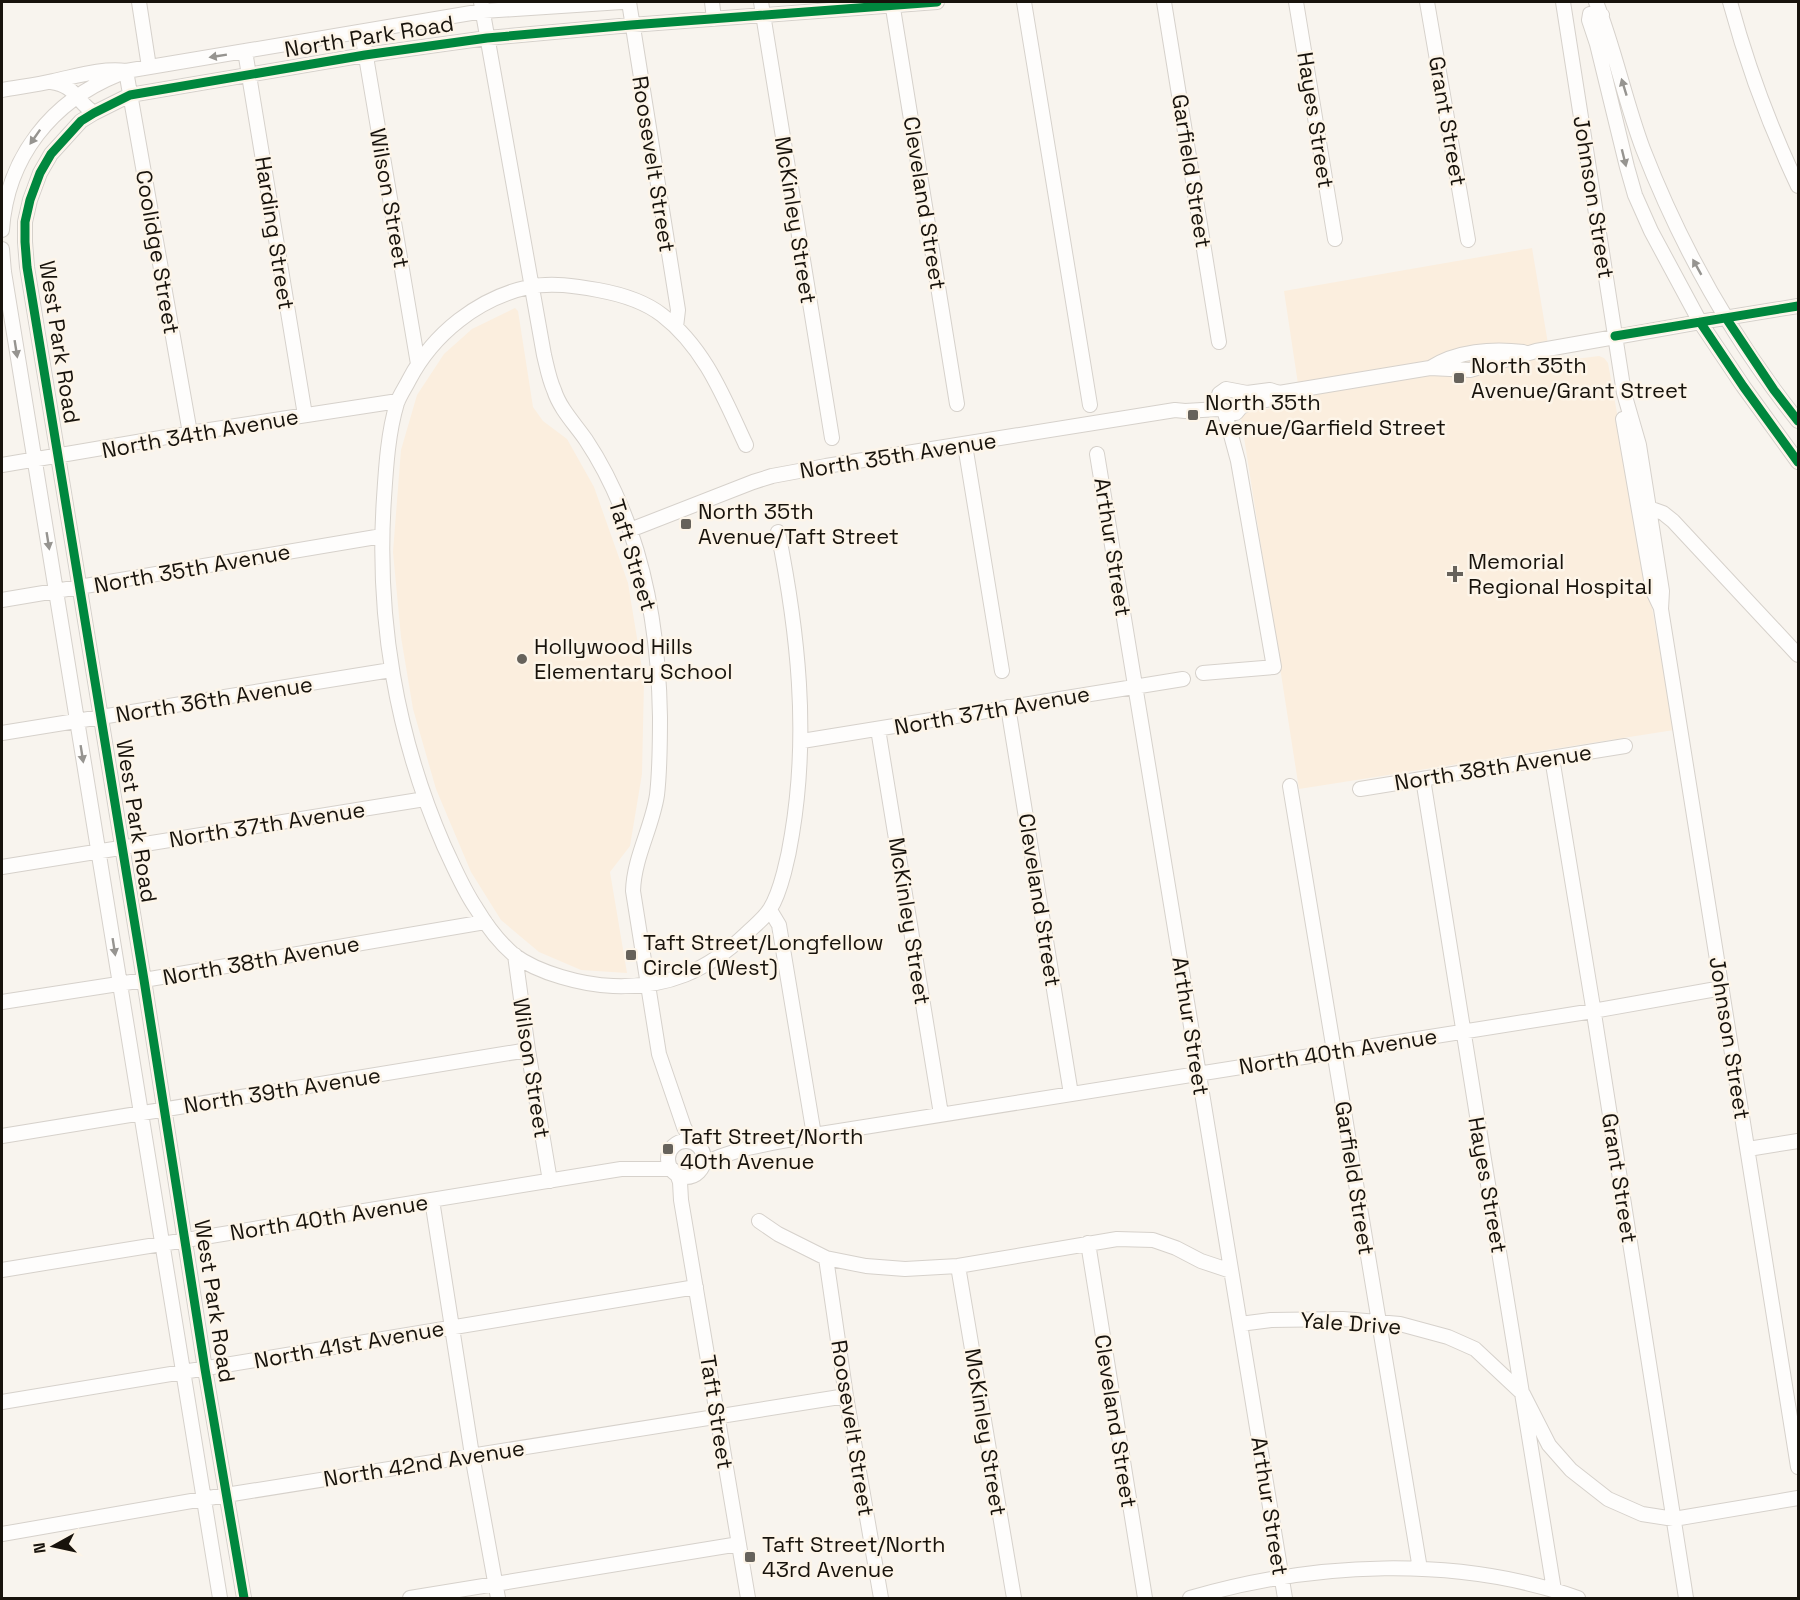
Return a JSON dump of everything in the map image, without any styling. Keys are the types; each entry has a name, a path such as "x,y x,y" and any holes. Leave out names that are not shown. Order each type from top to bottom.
{"street":[{"path":"140,2 149,67"},
{"name":"North Park Road","path":"2,90 114,69 126,71 362,33 482,6 622,2"},
{"name":"Roosevelt Street","path":"628,2 678,310 676,327"},
{"path":"712,2 714,19"},
{"name":"North Park Road","path":"130,95 365,55 487,38 714,19 762,8 937,2"},
{"path":"1024,2 1090,405"},
{"name":"Garfield Street","path":"1164,2 1219,342"},
{"name":"Hayes Street","path":"1296,2 1335,239"},
{"name":"Grant Street","path":"1427,2 1468,240"},
{"name":"Johnson Street","path":"1563,2 1624,393 1639,446 1649,508 1662,591 1661,609 1798,1467"},
{"path":"1730,2 1760,96 1798,186"},
{"path":"596,3 600,27"},
{"name":"Cleveland Street","path":"892,3 957,404"},
{"name":"Taft Street","path":"482,6 544,355 554,392 604,471 630,530 650,604 659,683 660,770 653,815 633,876 635,910 647,985 659,1054 669,1088 676,1128 672,1149"},
{"name":"McKinley Street","path":"762,8 832,438"},
{"path":"1599,8 1642,147 1668,209 1726,318 1774,390 1798,421"},
{"path":"1599,8 1597,12 1590,14 1589,20 1632,186 1651,231 1700,321 1798,462"},
{"name":"Wilson Street","path":"362,33 418,364"},
{"name":"Harding Street","path":"244,51 305,415"},
{"path":"2,230 6,199 17,167 37,133 76,96 126,71"},
{"name":"Coolidge Street","path":"126,71 190,433"},
{"path":"51,82 65,85 94,113"},
{"name":"West Park Road","path":"130,95 81,121 51,154 40,173 30,200 25,242 27,267 244,1599"},
{"name":"West Park Road","path":"2,249 220,1599"},
{"path":"746,445 717,382 700,354 676,327 658,312 635,300 609,292 575,286 532,286 503,295 472,311 450,327 418,364 398,401 386,478 382,536 384,603 391,670 410,752 425,800 472,903 485,922 514,955 545,971 599,986 647,985 699,969 727,951 770,910 789,854 797,807 802,741 798,648 778,532"},
{"name":"North 35th Avenue","path":"630,530 727,491 772,476 1175,410 1228,408 1271,399 1279,393 1430,368 1470,370 1528,353 1615,336 1798,306"},
{"name":"North 35th Avenue","path":"1228,408 1222,391 1226,389 1247,393 1270,390 1279,393"},
{"path":"1203,673 1274,667 1228,408 1242,399 1239,392"},
{"name":"Johnson Street","path":"1624,393 1623,419 1638,509 1653,591 1661,609"},
{"name":"North 34th Avenue","path":"2,465 398,401"},
{"path":"964,445 1002,671"},
{"name":"Arthur Street","path":"1097,454 1285,1599"},
{"path":"1649,508 1664,513 1673,521 1798,655"},
{"name":"North 35th Avenue","path":"2,600 382,536"},
{"name":"North 36th Avenue","path":"2,733 391,670"},
{"name":"North 37th Avenue","path":"802,741 1183,679"},
{"name":"Cleveland Street","path":"1008,706 1071,1094"},
{"name":"McKinley Street","path":"878,729 941,1114"},
{"name":"North 38th Avenue","path":"1360,789 1625,746"},
{"name":"Grant Street","path":"1552,758 1686,1599"},
{"name":"Hayes Street","path":"1423,779 1462,1032 1554,1590"},
{"name":"Garfield Street","path":"1290,786 1420,1569"},
{"name":"North 37th Avenue","path":"2,867 425,800"},
{"path":"770,910 779,925 813,1135"},
{"name":"North 38th Avenue","path":"2,1002 485,922"},
{"name":"Wilson Street","path":"514,955 550,1180"},
{"path":"519,986 545,971"},
{"name":"North 40th Avenue","path":"698,1170 714,1159 742,1150 813,1135 1335,1053 1722,988"},
{"name":"North 39th Avenue","path":"2,1136 528,1050"},
{"name":"Taft Street","path":"669,1088 684,1126 696,1145"},
{"path":"683,1141 696,1145 704,1156 698,1170 685,1177 674,1172 668,1162 672,1149 683,1141"},
{"path":"1748,1149 1798,1141"},
{"name":"North 40th Avenue","path":"696,1145 742,1150"},
{"name":"North 40th Avenue","path":"2,1270 621,1169 656,1159 672,1149"},
{"name":"North 40th Avenue","path":"621,1169 662,1168 674,1172"},
{"name":"Taft Street","path":"686,1225 689,1190 698,1170"},
{"name":"Taft Street","path":"674,1172 686,1225 748,1599"},
{"path":"432,1200 472,1455 497,1592"},
{"path":"759,1221 778,1234 826,1258 866,1266 905,1269 958,1266 1117,1239 1153,1240 1231,1271"},
{"name":"Cleveland Street","path":"1088,1243 1144,1599"},
{"name":"Roosevelt Street","path":"826,1258 846,1396 881,1599"},
{"name":"McKinley Street","path":"958,1266 1014,1599"},
{"name":"North 41st Avenue","path":"2,1401 696,1287"},
{"name":"Yale Drive","path":"1240,1324 1271,1320 1322,1319 1400,1324 1448,1337 1475,1349 1523,1394 1549,1445 1571,1470 1608,1499 1642,1514 1674,1519 1798,1498"},
{"name":"North 42nd Avenue","path":"2,1533 846,1396"},
{"path":"410,1599 497,1592 739,1544"},
{"path":"1190,1599 1226,1588 1282,1577 1357,1569 1420,1569 1491,1577 1554,1590 1578,1599"}],"shaded area":[{"name":"Memorial Regional Hospital","path":"1532,248 1551,362 1599,356 1608,363 1674,730 1299,789 1241,418 1252,411 1301,404 1284,291"},
{"name":"Hollywood Hills Elementary School","path":"515,308 518,311 533,407 543,421 567,439 594,487 628,583 644,681 642,774 630,846 610,872 627,973 581,970 539,952 501,920 471,872 436,789 413,709 401,637 393,552 401,450 417,395 444,354 472,329"}],"cycle path":[{"path":"244,1598 27,267 25,222 40,173 51,154 81,121 130,95 365,55 487,38 937,2"},
{"path":"1615,336 1798,306"},
{"path":"1726,318 1774,390 1798,421"},
{"path":"1700,322 1798,462"}],"place":[{"name":"North 35th Avenue/Grant Street","path":"1459,378"},
{"name":"North 35th Avenue/Garfield Street","path":"1193,415"},
{"name":"North 35th Avenue/Taft Street","path":"686,524"},
{"name":"Memorial Regional Hospital","path":"1455,574"},
{"name":"Hollywood Hills Elementary School","path":"522,659"},
{"name":"Taft Street/Longfellow Circle (West)","path":"631,955"},
{"name":"Taft Street/North 40th Avenue","path":"668,1149"},
{"name":"Taft Street/North 43rd Avenue","path":"750,1557"}]}
